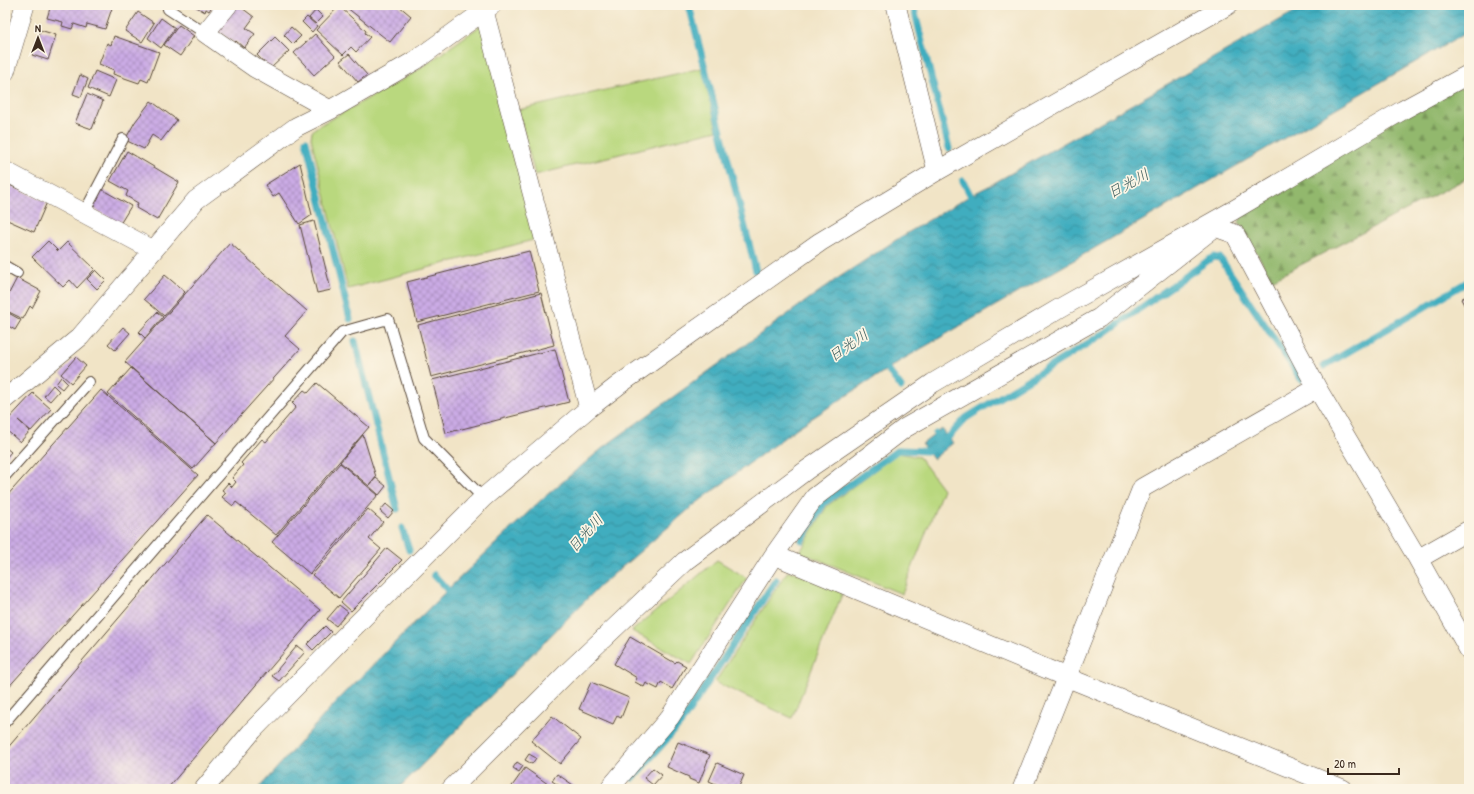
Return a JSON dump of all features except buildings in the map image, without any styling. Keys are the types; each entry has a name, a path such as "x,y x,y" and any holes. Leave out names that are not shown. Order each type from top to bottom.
{"street":[{"path":"5,72 25,5"},
{"path":"228,5 205,33 255,68 330,110"},
{"path":"896,5 937,171"},
{"path":"204,789 253,730 483,498 589,408 620,384 820,242 937,171 1228,5"},
{"path":"5,399 80,337 196,200 296,127 330,110 416,60 488,8 589,408"},
{"path":"451,789 567,673 685,561 808,469 939,379 1060,308 1232,211 1403,110 1469,74"},
{"path":"5,171 153,250"},
{"path":"609,789 670,717 774,555 816,497 905,428 1099,318 1215,227 1235,234 1317,388 1418,559 1469,650"},
{"path":"1022,789 1142,488 1317,388"},
{"path":"1418,559 1469,530"},
{"path":"774,555 1066,677 1343,789"}],"lane":[{"path":"168,9 205,33"},
{"path":"84,213 123,139"},
{"path":"5,266 18,273"},
{"path":"5,722 342,332 388,319 424,438 483,498"},
{"path":"5,476 89,382"}],"green space":[{"path":"483,24 540,233 533,240 348,289 311,138 312,132 315,128 414,73"},
{"path":"702,68 717,130 535,175 518,110"},
{"path":"1452,87 1469,91 1469,177 1272,280 1239,222 1246,207"},
{"path":"898,453 919,457 943,489 902,594 800,552 827,506"},
{"path":"717,560 747,578 691,664 632,631"},
{"path":"787,572 795,572 843,592 792,718 715,682"}],"water":[{"name":"日光川","path":"1306,5 1469,5 1469,31 900,361 797,428 694,505 600,586 398,789 258,789 334,704 447,590 542,499 605,446 835,280 899,238 971,195"},
{"path":"942,429 953,443 933,459 922,444"}],"waterway":[{"path":"689,5 756,271"},
{"path":"913,5 949,148"},
{"path":"306,141 350,319"},
{"path":"963,181 975,204"},
{"path":"936,434 943,443 966,418 1105,333 1213,257 1220,258 1301,379"},
{"path":"1324,366 1469,281"},
{"path":"355,341 397,509"},
{"path":"882,362 901,387"},
{"path":"802,540 824,503 898,450 928,451 936,447"},
{"path":"402,528 409,550"},
{"path":"434,575 453,596"},
{"path":"633,778 681,723 776,580"}]}
